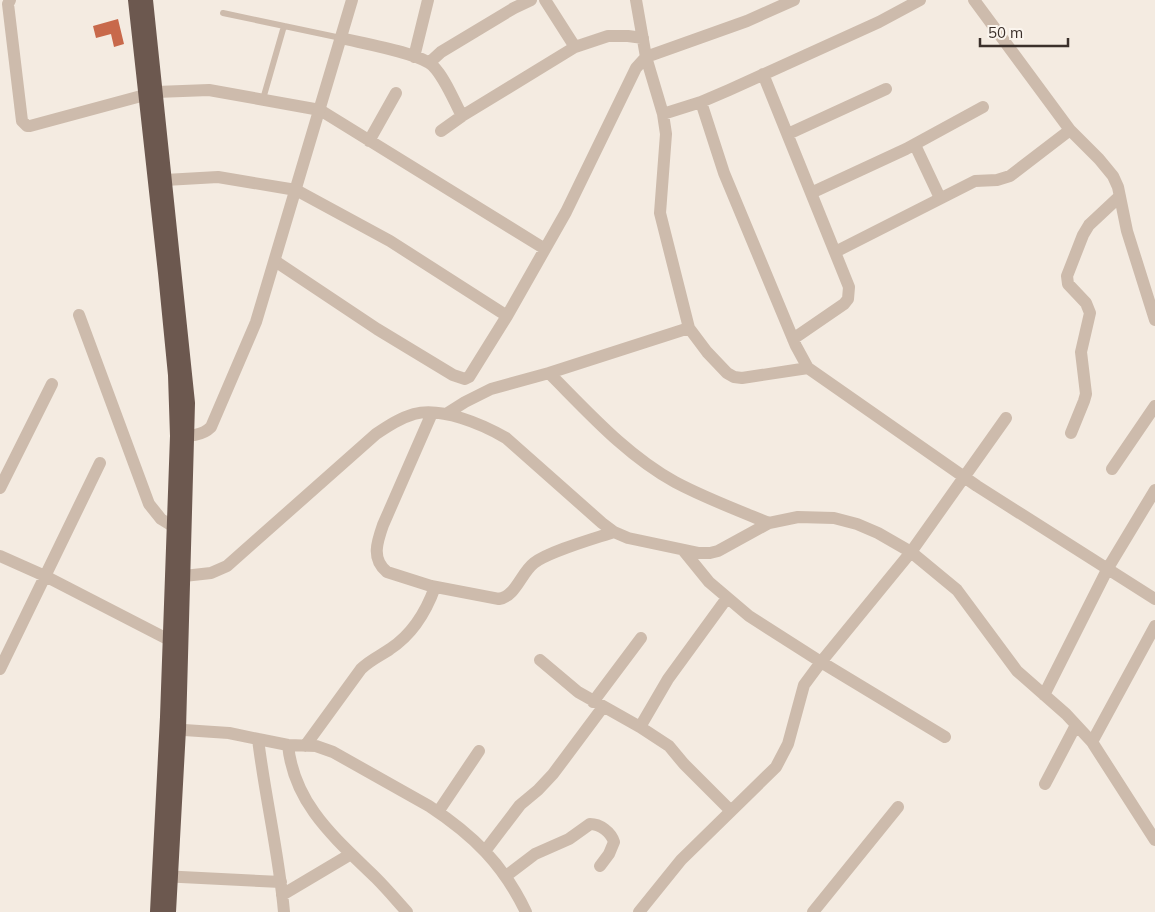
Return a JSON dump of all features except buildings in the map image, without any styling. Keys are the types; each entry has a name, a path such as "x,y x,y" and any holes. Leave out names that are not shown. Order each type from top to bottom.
{"highway":[{"path":"135,0 165,180 188,403 182,436 174,527 178,577"},
{"path":"146,0 151,93 174,375 182,436 173,729 165,876 158,912"},
{"path":"165,876 169,912"}],"street":[{"path":"10,0 8,4 22,121 24,124 30,126 151,93 209,90 320,110 545,249"},
{"path":"182,436 207,431 214,421 256,322 352,0"},
{"path":"414,57 428,0"},
{"path":"429,63 441,52 514,8 531,0"},
{"path":"545,0 575,47"},
{"path":"636,0 646,57 663,114 666,140 660,213 689,328 707,352 727,373 734,377 742,378 808,368"},
{"path":"275,261 377,328 460,378 465,379 472,375 566,212 636,68 646,57 747,21 794,0"},
{"path":"893,0 901,11"},
{"path":"663,114 701,102 901,11 920,0"},
{"path":"974,0 1070,130 1113,176 1120,196 1127,231 1155,320"},
{"path":"441,131 462,116 575,47 608,36 643,38"},
{"path":"341,38 414,57 429,63 436,70 462,116"},
{"path":"763,74 849,287 848,299 837,310 793,339"},
{"path":"788,134 886,89"},
{"path":"370,141 396,93"},
{"path":"701,102 724,173 793,339 808,368 977,486 1108,568 1155,600"},
{"path":"811,193 915,144 983,107"},
{"path":"834,252 975,181 997,180 1010,176 1070,130"},
{"path":"915,144 940,198"},
{"path":"165,180 218,177 296,190 390,241 507,316"},
{"path":"1071,433 1086,394 1081,352 1090,313 1086,303 1069,287 1067,276 1083,235 1089,225 1120,196"},
{"path":"79,315 149,504 161,519 174,527"},
{"path":"446,414 491,389 549,373 689,328"},
{"path":"549,373 606,430 640,458 674,481 719,503 769,523"},
{"path":"0,488 52,384"},
{"path":"1112,469 1155,406"},
{"path":"432,413 377,542 376,554 379,564 387,572 435,587 494,598 504,598 514,589 526,571 539,559 614,532"},
{"path":"178,577 211,573 227,566 376,434 406,417 416,414 446,414 491,429 506,438 602,523 614,532 628,538 683,550 710,553 730,545 769,523 798,517 834,518 857,524 878,533 911,552 957,590 1016,670 1092,742 1155,840"},
{"path":"639,912 681,860 776,767 788,744 804,685 911,552 1006,418"},
{"path":"0,669 100,463"},
{"path":"1044,695 1108,568 1155,490"},
{"path":"683,550 709,582 749,616 945,737"},
{"path":"0,556 45,576 176,643"},
{"path":"304,746 361,669 396,644 416,625 435,587"},
{"path":"640,727 668,679 727,598"},
{"path":"1092,742 1155,626"},
{"path":"485,851 520,805 553,774 641,638"},
{"path":"540,660 578,692 640,727 669,746 684,764 731,811"},
{"path":"1045,784 1076,725"},
{"path":"173,729 229,733 288,745 316,746 333,752 438,812 485,851 506,876 526,912"},
{"path":"258,739 284,912"},
{"path":"288,745 291,764 312,811 323,826 378,880 407,912"},
{"path":"438,812 479,752"},
{"path":"813,912 898,808"},
{"path":"506,876 535,854 569,839 590,824 600,826 611,835 614,842 612,850 600,866"},
{"path":"165,876 282,889 351,854"}],"lane":[{"path":"223,13 341,38"},
{"path":"263,99 284,26"}]}
